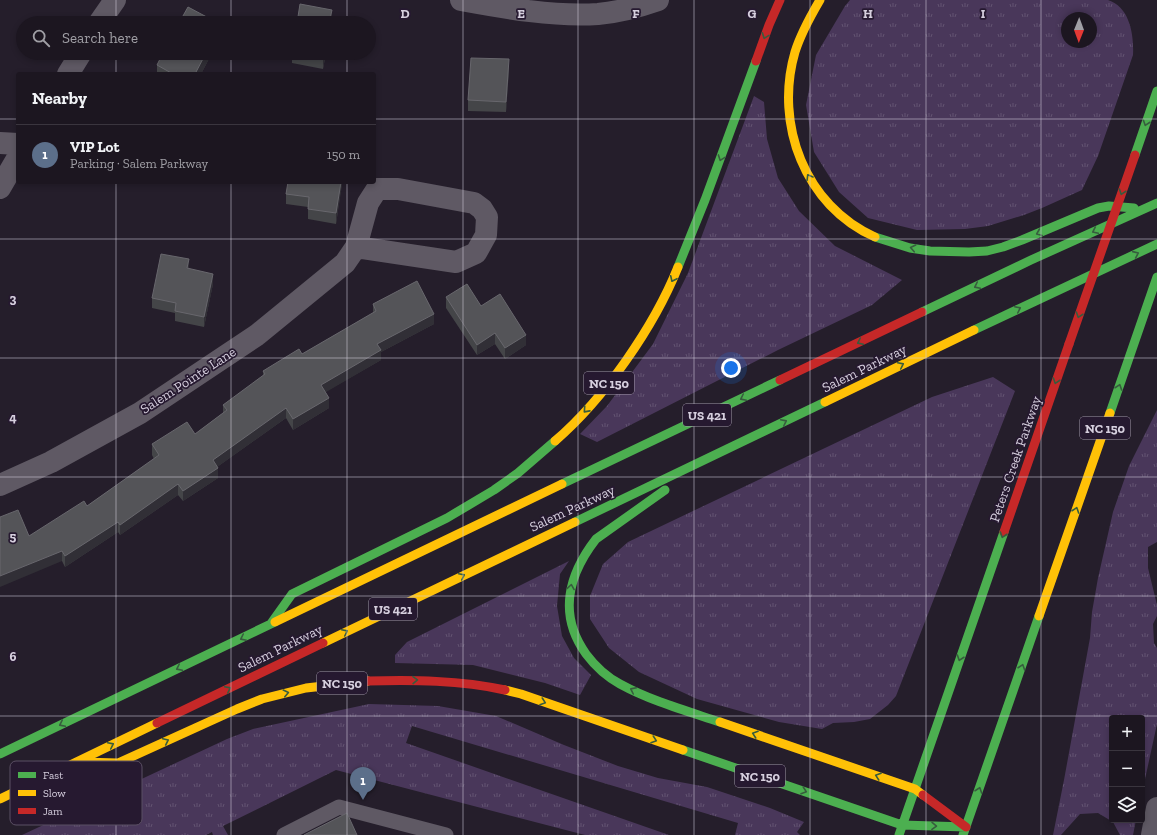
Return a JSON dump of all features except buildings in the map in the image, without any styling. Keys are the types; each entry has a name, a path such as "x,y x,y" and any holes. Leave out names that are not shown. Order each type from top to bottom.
{"main road":[{"name":"NC 150","path":"271,624 292,594 447,518 494,490 518,473 562,435 585,411 610,381 633,350 654,316 672,282 703,207 769,25 780,0"},
{"path":"820,0 808,20 794,57 788,97 792,136 806,172 815,188 833,208 860,230 886,241 916,249 958,253 981,252 1009,245 1101,207 1143,209"},
{"name":"Peters Creek Parkway","path":"899,835 1157,91"},
{"name":"Salem Parkway","path":"0,754 1016,267 1157,202"},
{"name":"Salem Parkway","path":"78,761 1040,298 1157,244"},
{"name":"NC 150","path":"122,761 237,709 269,697 306,688 366,681 426,680 455,682 491,687 521,694 902,825 965,831 1157,277"},
{"path":"711,457 596,539 588,549 579,564 572,581 569,598 569,614 580,645 591,660 604,673 620,684 669,704 915,789 965,831"},
{"name":"Salem Parkway","path":"0,799 10,794"}],"street":[{"path":"104,16 115,0"},
{"path":"461,0 522,10 555,13 598,14 638,7 658,0"},
{"path":"69,72 77,60"},
{"path":"0,143 16,144"},
{"path":"0,188 16,160"},
{"name":"Salem Pointe Lane","path":"0,485 52,462 140,413 257,335 345,263 356,247 368,203 377,189 398,189 474,203 482,209 487,217 486,235 476,253 456,262 356,247"},
{"path":"1152,835 1157,808"}],"lane":[{"path":"284,835 339,807 446,835"}],"green space":[{"path":"850,0 1108,0 1121,9 1126,15 1133,39 1133,55 1098,156 1082,190 1024,215 988,226 965,229 917,230 868,218 839,192 814,152 806,105 816,55"},
{"path":"754,96 764,102 767,139 778,178 799,211 835,246 902,280 872,305 778,350 597,442 580,434 607,406 653,344 688,273"},
{"path":"993,377 1015,391 896,696 888,705 870,719 854,722 833,723 822,729 779,722 697,699 639,672 609,648 590,619 590,596 603,564 628,542 932,397"},
{"path":"1157,410 1157,542 1148,547 1148,568 1157,605 1157,616 1153,624 1154,643 1157,648 1157,724 1145,779 1145,715 1109,715 1109,820 1098,813 1080,814 1061,835 1053,835 1090,638 1092,612 1098,578 1113,512 1129,466"},
{"path":"569,561 560,574 557,606 562,636 574,658 591,675 580,695 545,683 473,665 395,663 395,655 407,642"},
{"path":"369,704 438,706 496,716 618,766 658,778 707,787 770,808 804,822 797,832 800,835 735,835 738,823 412,726 406,743 669,835 585,835 336,770 223,826 228,835 213,835 212,832 206,835 22,835 43,825 142,825 142,779 227,739 253,729"},
{"path":"1114,823 1135,823 1133,835 1120,835"}],"traffic: fast":[{"path":"678,267 705,200 756,61"},
{"path":"1135,155 1157,91"},
{"path":"922,312 1031,260 1157,203"},
{"path":"875,237 910,248 930,251 987,251 1022,240 1098,208 1109,206 1134,208"},
{"path":"974,330 1157,244"},
{"path":"1110,413 1157,277"},
{"path":"562,484 780,380"},
{"path":"575,522 825,402"},
{"path":"272,622 292,594 447,518 494,490 518,473 555,441"},
{"path":"665,490 596,539 586,553 573,581 570,595 569,610 572,625 577,639 586,654 593,663 610,678 657,701 720,722"},
{"path":"899,835 1004,532"},
{"path":"963,835 1039,616"},
{"path":"0,754 275,622"},
{"path":"683,750 902,825 966,827"}],"traffic: slow":[{"path":"820,0 806,25 795,52 790,79 789,107 793,134 801,160 813,184 830,205 851,223 875,237"},
{"path":"555,441 592,405 626,361 656,314 678,267"},
{"path":"825,402 974,330"},
{"path":"1039,616 1110,413"},
{"path":"275,622 562,484"},
{"path":"323,643 575,522"},
{"path":"122,761 262,699 306,688 368,681"},
{"path":"505,690 521,694 683,750"},
{"path":"720,722 915,789 923,795"},
{"path":"78,761 157,723"},
{"path":"0,799 10,794"}],"traffic: jam":[{"path":"756,61 780,0"},
{"path":"1069,344 1135,155"},
{"path":"780,380 922,312"},
{"path":"1004,532 1069,344"},
{"path":"157,723 323,643"},
{"path":"368,681 454,682 505,690"},
{"path":"923,795 966,827"}],"place":[{"name":"VIP Lot","path":"363,800"}]}
